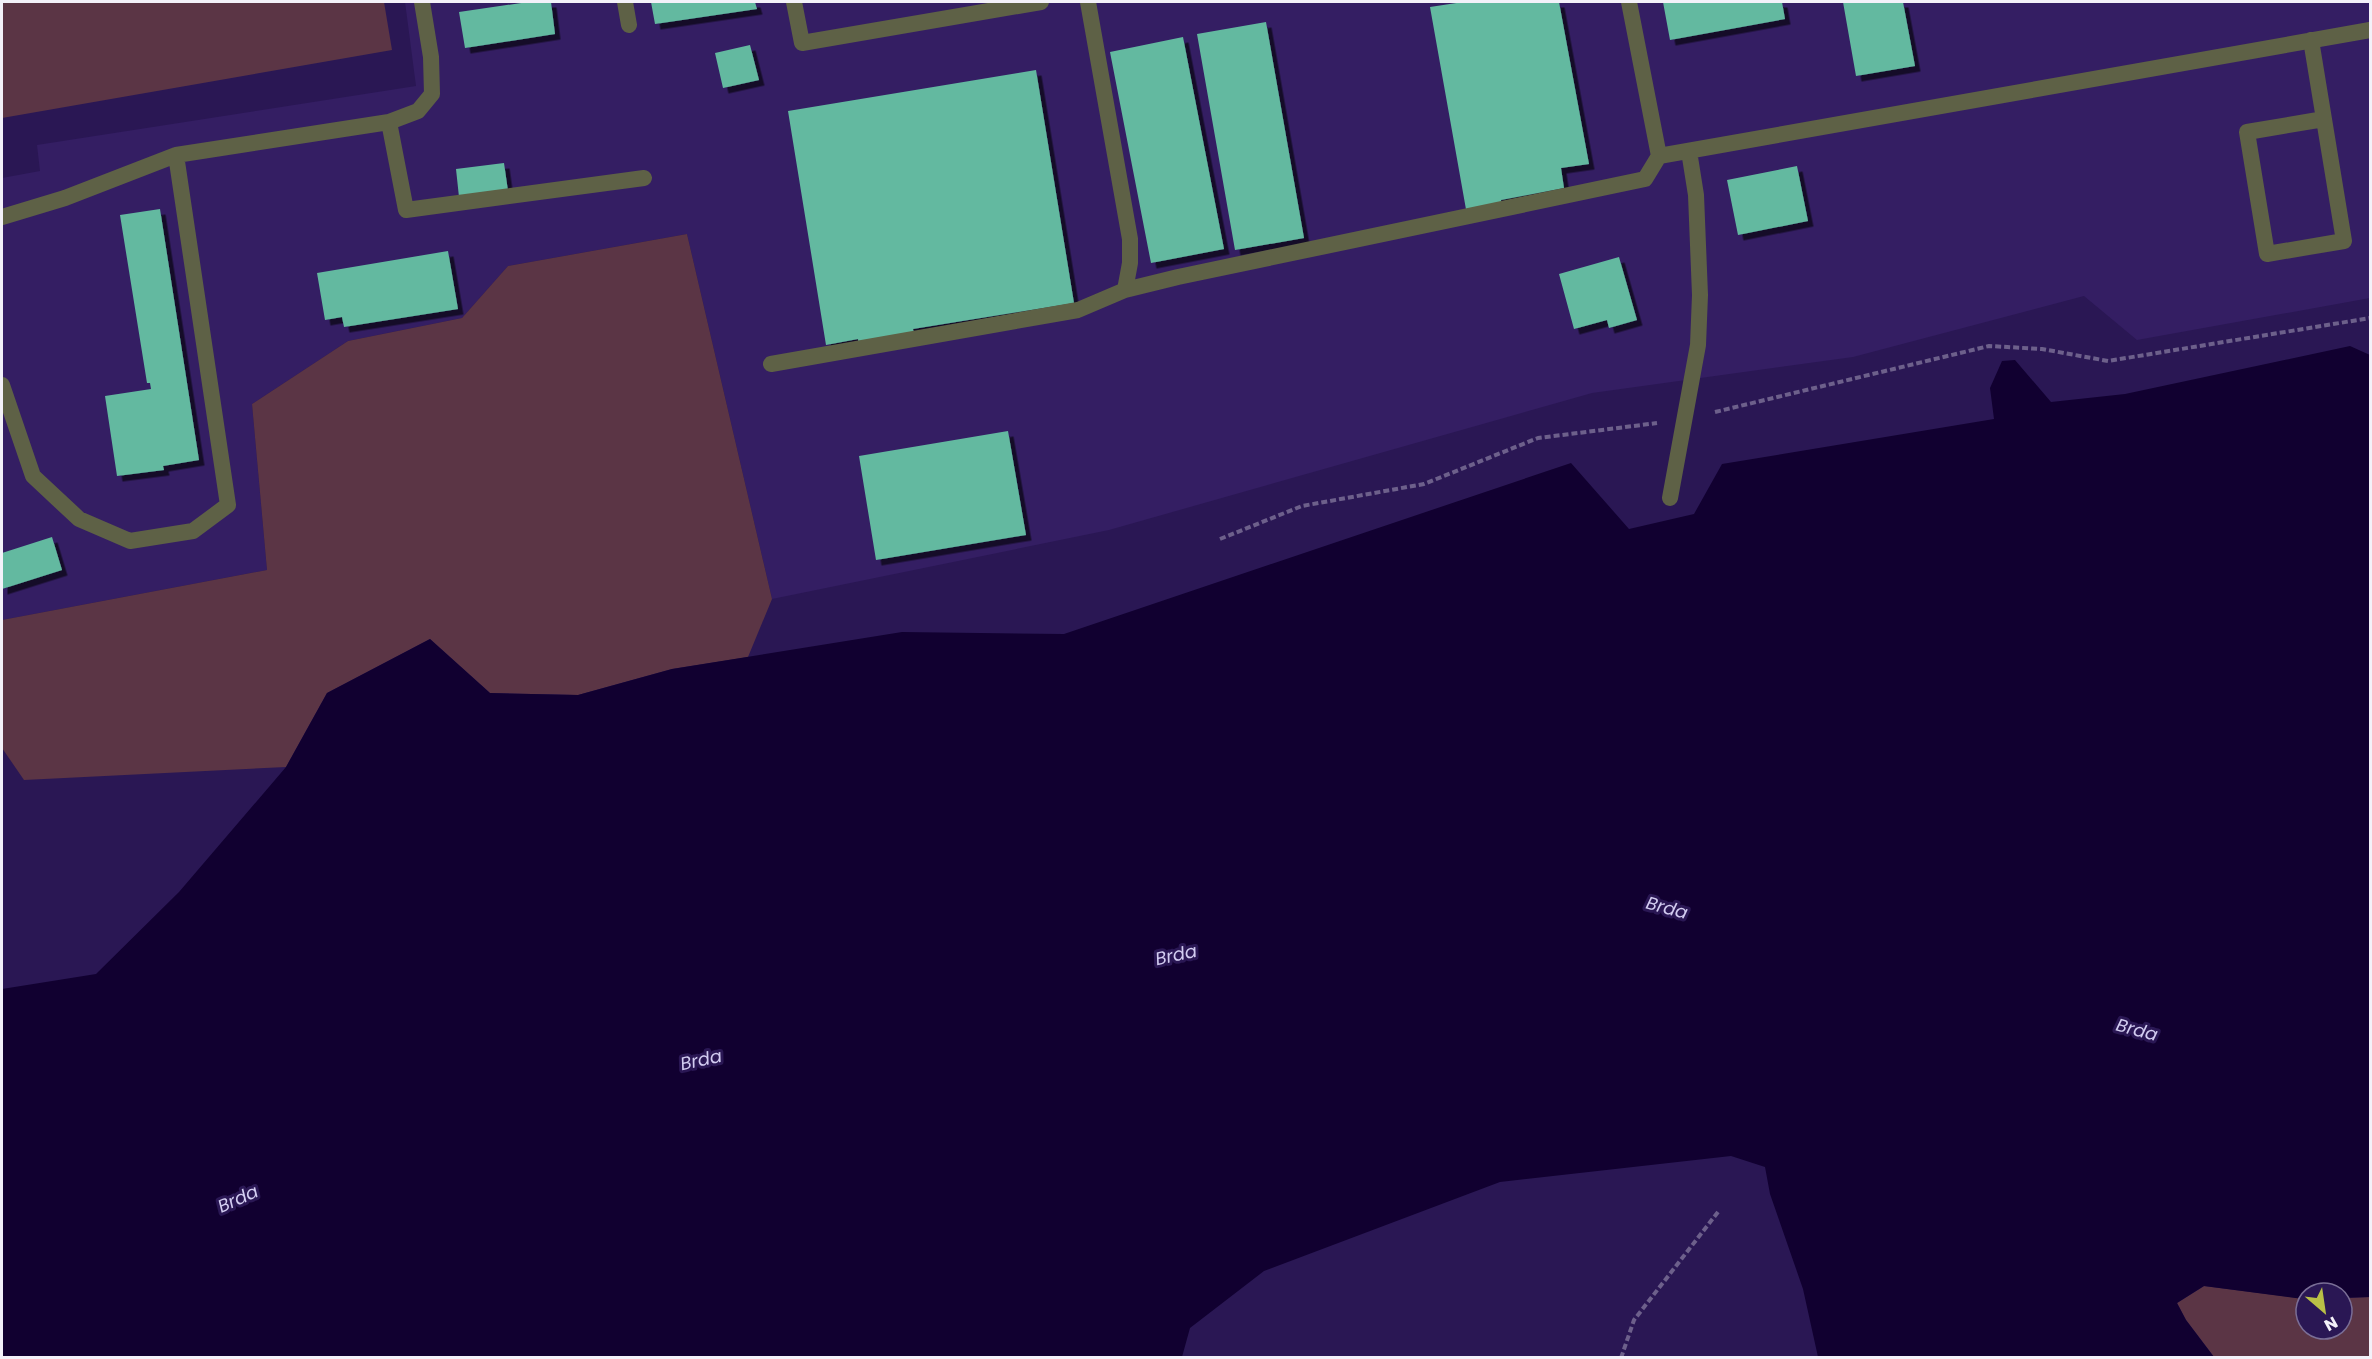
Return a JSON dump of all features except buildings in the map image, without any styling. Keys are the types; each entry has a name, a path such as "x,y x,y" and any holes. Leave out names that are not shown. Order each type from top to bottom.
{"lane":[{"path":"2,217 65,198 176,155 389,122 418,111 432,94 431,57 422,2"},
{"path":"625,2 629,25"},
{"path":"794,2 802,44 1041,2"},
{"path":"1088,2 1130,239 1130,263 1125,290"},
{"path":"771,364 1078,310 1125,290 1646,179 1659,156 1629,2"},
{"path":"1659,156 2370,30"},
{"path":"2311,40 2324,119 2344,241 2266,254 2247,132 2324,119"},
{"path":"389,122 406,210 644,178"},
{"path":"1670,498 1698,345 1700,295 1696,195 1689,151"},
{"path":"2,385 33,476 79,519 130,541 193,531 228,505 176,155"}],"path":[{"path":"1220,539 1302,506 1424,484 1538,438 1684,419 1989,346 2042,349 2108,360 2370,318"},
{"path":"1620,1358 1634,1320 1718,1212"}],"shaded area":[{"path":"2,2 384,2 392,50 2,118"},
{"path":"405,2 2370,2 2370,298 2137,340 2084,296 1853,357 1592,393 1109,530 772,599 687,234 508,266 462,318 348,341 252,404 267,570 2,620 2,178 40,171 37,145 416,86"},
{"path":"687,234 772,599 748,657 672,669 578,695 490,693 430,639 327,693 286,767 24,780 2,748 2,620 267,570 252,404 348,341 462,318 508,266"},
{"path":"2204,1286 2294,1297 2294,1341 2354,1341 2354,1298 2370,1297 2370,1357 2214,1357 2186,1320 2177,1303"}],"water":[{"name":"Brda","path":"2350,346 2370,355 2370,1297 2354,1298 2354,1281 2294,1281 2294,1298 2204,1286 2177,1303 2186,1320 2214,1357 1818,1357 1803,1289 1770,1194 1765,1167 1731,1156 1500,1182 1264,1271 1190,1328 1182,1357 2,1357 2,989 96,974 179,892 286,767 327,693 430,639 490,693 578,695 672,669 902,632 1064,634 1571,463 1629,529 1694,514 1722,464 1994,419 1990,388 2002,361 2015,360 2051,402 2125,394"}]}
